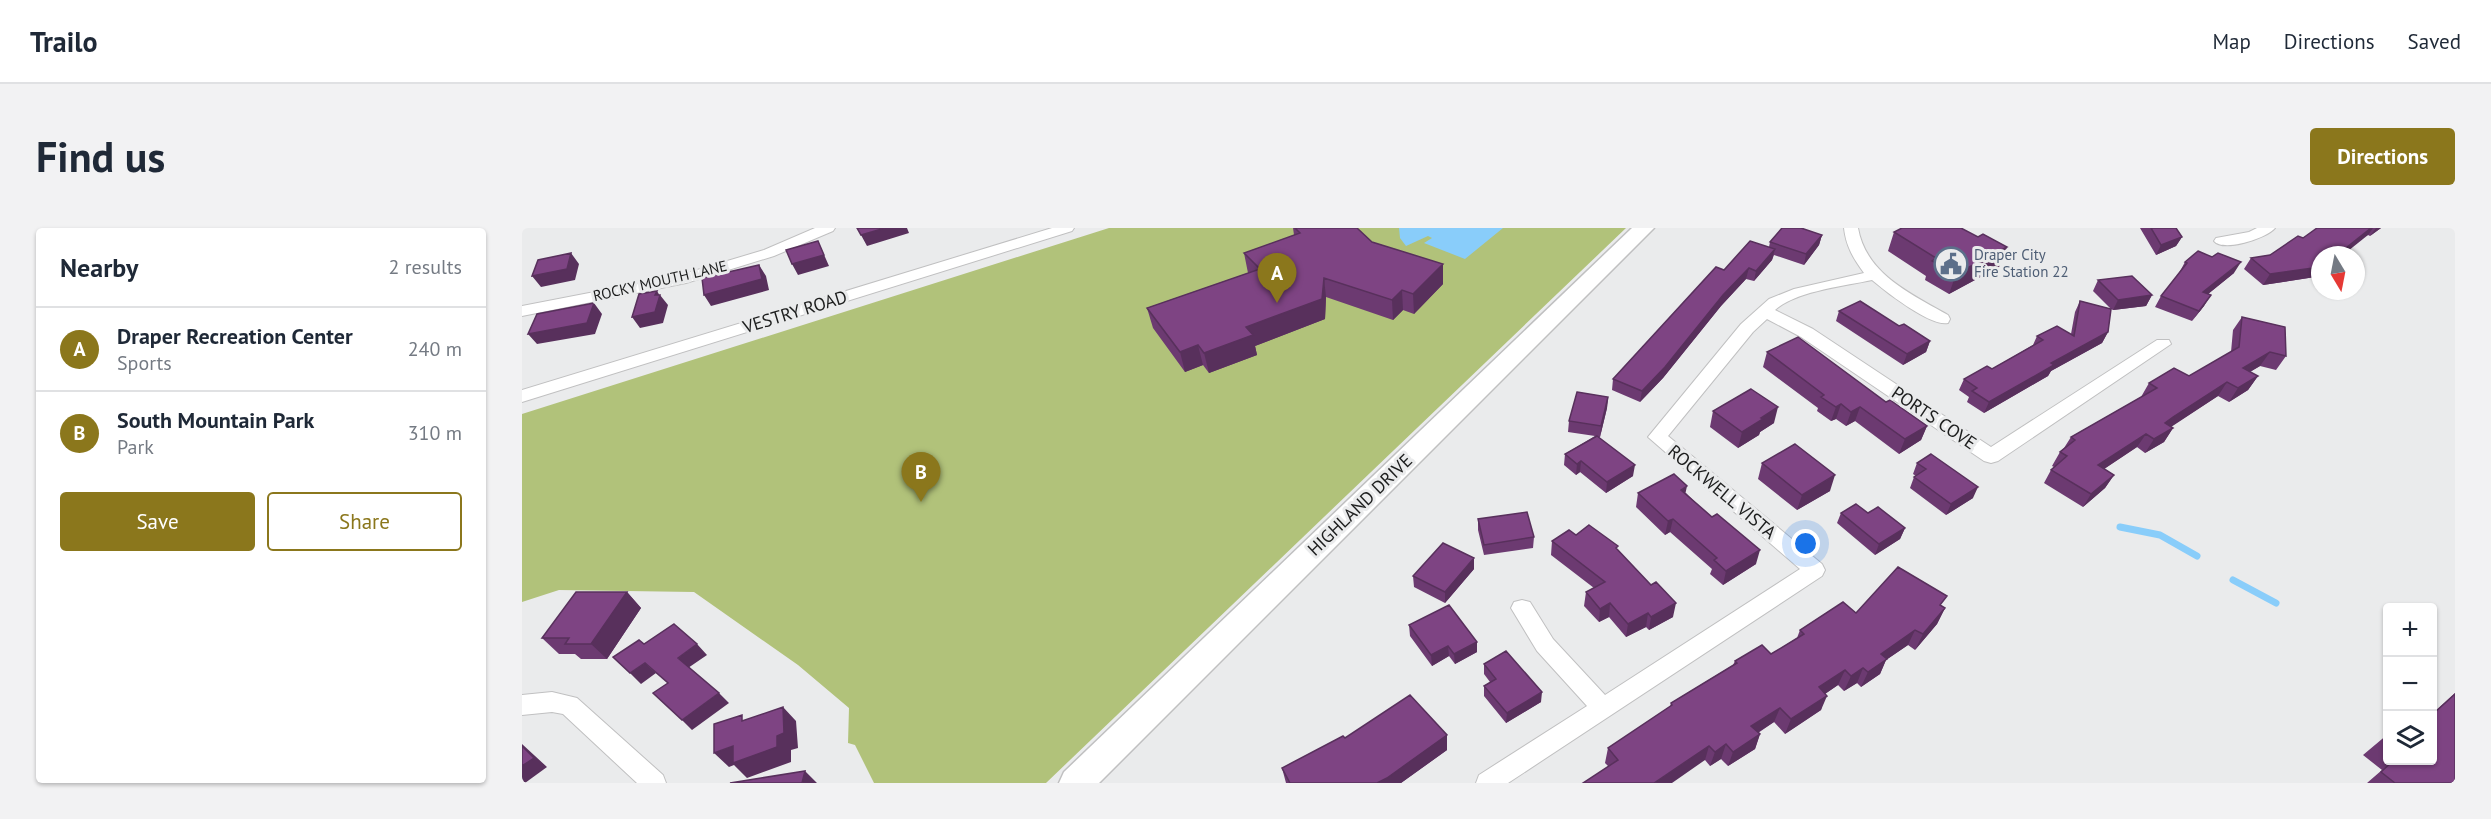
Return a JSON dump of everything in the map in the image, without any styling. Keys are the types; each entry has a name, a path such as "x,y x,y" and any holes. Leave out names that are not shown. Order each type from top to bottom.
{"main road":[{"name":"HIGHLAND DRIVE","path":"1077,783 1644,228"}],"street":[{"name":"ROCKY MOUTH LANE","path":"522,311 680,280 769,253 828,228"},
{"name":"VESTRY ROAD","path":"522,396 1067,228"},
{"path":"1851,228 1853,244 1875,275 1942,319"},
{"path":"2221,241 2253,236 2268,228"},
{"name":"ROCKWELL VISTA","path":"1488,783 1815,570 1657,438 1764,311 1775,302 1800,292 1875,275"},
{"name":"PORTS COVE","path":"1764,311 1808,333 1991,456 2163,344"},
{"path":"1522,608 1545,645 1603,708"},
{"path":"522,705 552,702 568,705 654,783"}],"green space":[{"path":"1109,228 1626,228 1046,783 874,783 855,745 848,743 849,708 798,665 694,592 559,590 522,602 522,414"}],"water":[{"path":"1399,228 1503,228 1465,259 1424,243 1432,238 1428,236 1406,246 1400,238"}],"building":[{"path":"857,228 885,228 861,235"},
{"path":"1295,228 1357,228 1372,242 1443,264 1413,294 1402,290 1392,300 1324,278 1322,299 1246,327 1253,335 1204,353 1198,345 1180,352 1147,308 1260,269 1244,253 1300,233"},
{"path":"1782,228 1801,228 1822,235 1806,254 1770,242"},
{"path":"1902,228 1961,228 1978,237 1983,234 2007,247 1956,274 1932,261 1936,258 1894,232"},
{"path":"2151,228 2176,228 2182,237 2161,245"},
{"path":"2317,228 2371,228 2348,246 2311,246 2311,268 2270,274 2251,258 2270,255 2298,236 2303,238"},
{"path":"818,241 824,255 792,264 786,250"},
{"path":"1750,241 1775,249 1756,271 1749,268 1723,295 1665,367 1642,391 1613,379 1716,267 1724,270"},
{"path":"2198,251 2212,257 2218,253 2241,262 2203,292 2211,295 2199,311 2161,296 2187,263 2185,262"},
{"path":"571,253 567,269 532,276 538,260"},
{"path":"759,265 762,279 704,295 702,278"},
{"path":"2132,276 2152,295 2118,300 2098,280"},
{"path":"657,291 655,295 660,295 655,312 632,317 639,294"},
{"path":"1860,301 1899,326 1904,324 1930,341 1907,354 1839,311"},
{"path":"2080,301 2111,309 2108,332 2051,363 2054,365 1989,402 1972,391 1977,388 1964,379 1987,366 1992,369 2043,340 2037,336 2057,326 2074,336"},
{"path":"594,303 587,323 528,334 537,314"},
{"path":"2242,317 2285,327 2286,356 2270,352 2243,368 2258,376 2238,388 2227,382 2165,423 2173,428 2154,439 2146,434 2098,465 2114,475 2091,494 2051,470 2067,456 2060,452 2075,440 2071,437 2157,388 2149,383 2174,368 2189,376 2239,347"},
{"path":"1798,337 1886,402 1890,400 1927,426 1905,439 1860,407 1851,412 1841,404 1836,407 1821,397 1824,395 1767,352"},
{"path":"1751,389 1778,407 1742,432 1713,411"},
{"path":"1577,392 1608,397 1601,426 1569,421"},
{"path":"1597,436 1635,465 1607,482 1581,461 1577,464 1565,454"},
{"path":"1795,444 1835,475 1802,495 1762,463"},
{"path":"1931,454 1978,487 1951,504 1914,477 1926,469 1917,463"},
{"path":"1674,474 1687,486 1681,490 1712,517 1717,514 1760,550 1726,571 1714,560 1717,558 1673,519 1668,521 1638,493"},
{"path":"1856,504 1868,513 1878,507 1905,528 1879,544 1841,513"},
{"path":"1527,512 1534,537 1484,545 1478,519"},
{"path":"1589,525 1618,546 1616,548 1651,585 1656,582 1676,603 1651,617 1648,613 1628,624 1610,603 1600,609 1586,592 1605,582 1552,541 1569,530 1576,535"},
{"path":"1443,543 1474,558 1445,592 1413,576"},
{"path":"1898,567 1947,596 1940,605 1945,608 1923,634 1915,630 1881,654 1887,659 1868,672 1863,668 1851,676 1845,670 1819,687 1827,696 1791,719 1780,708 1751,726 1760,734 1733,752 1726,744 1715,752 1709,746 1654,783 1583,783 1618,760 1608,748 1672,705 1671,703 1762,645 1771,654 1804,634 1800,630 1843,602 1856,613"},
{"path":"576,592 627,592 591,644 565,644 569,638 542,638"},
{"path":"1449,605 1477,642 1454,654 1448,646 1431,655 1409,625"},
{"path":"674,624 697,644 678,658 719,693 682,720 653,693 668,683 645,663 630,673 613,657 639,640 644,644"},
{"path":"1506,651 1542,692 1507,713 1484,686 1496,679 1484,664"},
{"path":"2455,694 2455,783 2395,783 2381,772 2389,765 2437,765 2437,710"},
{"path":"1410,695 1447,735 1377,783 1290,783 1282,768 1343,736 1345,738"},
{"path":"783,707 784,733 777,736 777,747 733,763 733,746 714,753 714,724 742,715 742,721"},
{"path":"522,746 534,758 522,766"},
{"path":"805,771 802,783 730,783"}],"waterway":[{"path":"2120,527 2160,535 2197,556"},
{"path":"2233,580 2276,603"}],"place":[{"name":"Draper City Fire Station 22","path":"1951,264"},
{"name":"Draper Recreation Center","path":"1277,303"},
{"name":"South Mountain Park","path":"921,502"}]}
